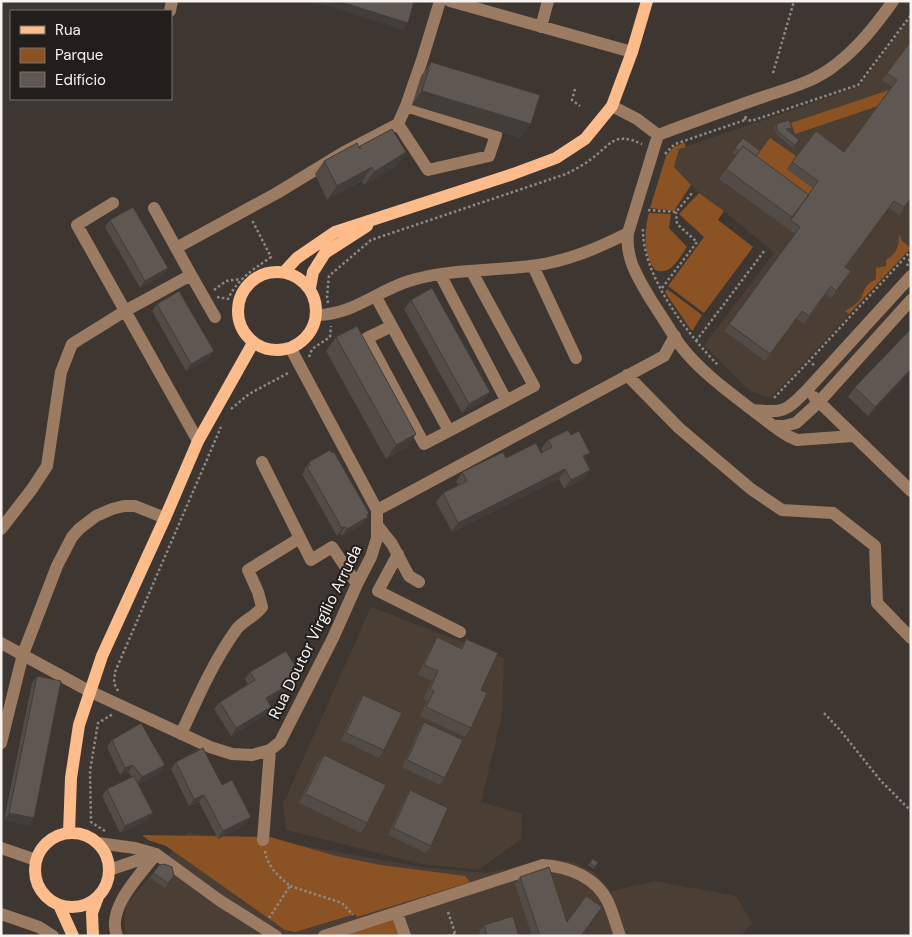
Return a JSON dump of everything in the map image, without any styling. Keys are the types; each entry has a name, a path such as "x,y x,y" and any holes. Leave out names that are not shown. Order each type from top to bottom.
{"main road":[{"path":"284,272 297,258 335,232 556,158 585,139 612,106 632,52 647,1"},
{"path":"310,288 313,272 324,253 375,220"},
{"path":"271,272 284,272 299,278 310,288 324,315 304,341 291,348 278,351 265,349 254,343 244,334 239,322 238,308 241,296 248,285 258,276 271,272"},
{"path":"69,832 71,778 79,725 102,656 166,518 198,441 254,343"},
{"path":"93,936 92,913 98,897 106,884 109,870 106,854 98,843 82,834 69,832 54,837 41,848 36,860 34,873 37,884 44,895 59,905 72,907 87,904 98,897"},
{"path":"59,905 73,936"}],"street":[{"path":"176,248 246,210 346,151 398,124 422,60 440,1"},
{"path":"450,1 632,52"},
{"path":"541,27 548,1"},
{"path":"658,135 810,79 833,67 851,52 872,30 894,1"},
{"path":"398,124 428,170 490,156 496,135 406,106"},
{"path":"612,106 637,119 658,135"},
{"path":"658,135 628,233 627,246 630,259 646,290 681,346 702,369 729,393 788,436 797,440 853,436"},
{"path":"113,203 77,225 198,441"},
{"path":"154,208 190,275 216,317"},
{"path":"324,315 343,312 409,281 440,274 533,266 587,252 628,233"},
{"path":"533,266 576,358"},
{"path":"392,326 367,338 424,444 534,386 472,272"},
{"path":"440,274 506,400"},
{"path":"1,529 47,466 61,372 72,344 125,311 190,275"},
{"path":"753,410 770,412 789,408 911,276"},
{"path":"376,297 449,431"},
{"path":"772,426 796,423 819,402 911,300"},
{"path":"377,510 664,356 675,336"},
{"name":"Rua Doutor Virgílio Arruda","path":"270,750 280,742 333,638 371,557 377,538 377,510 291,348"},
{"path":"627,375 679,428 751,489 782,510 833,513 875,546 877,603 911,638"},
{"path":"807,390 911,491"},
{"path":"262,462 311,560 332,547 357,584"},
{"path":"1,744 22,654 57,566 72,537 96,516 124,506 135,506 166,518"},
{"path":"377,525 392,544 409,576 419,582"},
{"path":"181,734 203,687 236,628 258,613 262,607 258,592 248,570 300,538"},
{"path":"398,554 378,591 460,632"},
{"path":"1,643 89,691 210,747 232,754 252,755 270,750 263,840"},
{"path":"98,843 136,848 156,854 219,900 276,936"},
{"path":"1,848 36,860"},
{"path":"109,870 156,854"},
{"path":"118,936 115,918 122,900 156,854"},
{"path":"324,936 543,865 557,866 586,876 599,888 608,901 620,936"},
{"path":"397,913 405,936"},
{"path":"1,914 39,927 52,936"}],"path":[{"path":"773,73 794,1"},
{"path":"576,89 572,100 580,106"},
{"path":"227,414 235,404 249,394 307,363 312,349 330,337 332,330 324,315 329,276 371,240 566,174 590,160 612,141 621,138 635,141 664,155 675,144 745,120 750,102"},
{"path":"661,289 697,242 677,224 676,212 692,192"},
{"path":"228,299 234,287 241,279 271,257 246,210"},
{"path":"645,213 646,210 676,212"},
{"path":"643,225 644,248 650,267 661,289 696,341 723,370"},
{"path":"696,341 765,250"},
{"path":"773,399 911,251"},
{"path":"203,296 226,281 241,279"},
{"path":"809,361 816,367"},
{"path":"768,400 781,399"},
{"path":"111,835 91,822 90,771 98,722 112,715 122,693 118,691 114,683 115,672 223,423"},
{"path":"824,713 881,781 911,811"},
{"path":"263,840 265,855 278,876 290,886 342,903 352,913 358,926"},
{"path":"263,927 290,886"},
{"path":"448,912 455,935 448,936"}],"shaded area":[{"path":"911,17 911,248 771,398 750,391 704,345 774,253 724,211 699,193 674,167 679,149 859,87"},
{"path":"371,607 504,658 502,716 481,802 522,814 521,839 479,870 421,864 286,830 283,804"},
{"path":"187,833 272,840 420,867 487,873 549,859 573,862 595,873 611,891 656,881 736,896 752,923 741,936 126,936 124,921 127,904"}],"green space":[{"path":"889,90 878,106 795,134 791,123"},
{"path":"770,138 796,156 787,169 813,188 802,204 749,166"},
{"path":"684,142 686,147 679,149 674,167 691,185 674,211 650,208 666,156 674,147"},
{"path":"699,193 724,211 718,220 753,247 704,313 668,286 704,237 679,214"},
{"path":"649,213 671,214 669,228 687,247 674,265 666,271 655,270 648,257 646,227"},
{"path":"899,234 902,241 911,248 849,314 845,311 859,301 866,286 876,279 876,268 886,266 886,260 895,252 898,246"},
{"path":"667,289 702,315 693,330 691,330 665,292"},
{"path":"142,835 270,837 336,856 381,865 465,876 470,882 357,917 355,914 295,932 285,930 166,846 148,840"},
{"path":"395,915 402,936 332,936"}],"building":[{"path":"338,1 414,1 408,23"},
{"path":"911,41 911,198 904,207 894,201 845,267 851,271 836,291 831,286 809,316 802,311 770,354 729,324 800,227 791,220 818,181 792,162 816,131 844,152 897,80 887,73"},
{"path":"431,62 540,95 531,124 422,91"},
{"path":"789,120 792,128 786,129 799,140 795,145 778,132 776,124"},
{"path":"392,129 406,152 374,172 372,167 337,186 324,161 357,143 360,149 360,146"},
{"path":"743,138 760,151 756,156 743,146 739,151 735,148"},
{"path":"743,146 809,195 792,217 726,169"},
{"path":"133,207 168,268 145,281 110,220"},
{"path":"432,288 490,392 469,404 411,300"},
{"path":"179,291 214,351 191,364 157,304"},
{"path":"357,326 416,434 396,445 336,337"},
{"path":"911,329 911,369 875,407 855,387"},
{"path":"568,430 571,435 579,431 590,453 583,456 590,470 571,480 565,469 458,523 443,493 467,481 462,472 503,452 506,458 536,443 541,453 552,447 548,440"},
{"path":"330,450 332,453 334,452 369,513 368,517 347,529 345,527 342,528 307,467 310,465 309,462"},
{"path":"437,637 462,649 466,639 498,653 481,690 487,693 471,728 426,707 434,691 430,689 438,671 424,665"},
{"path":"286,651 302,677 266,698 271,707 236,728 220,702 255,680 250,672"},
{"path":"37,676 61,681 34,818 9,813"},
{"path":"363,695 402,713 384,750 346,733"},
{"path":"424,722 463,740 445,778 407,760"},
{"path":"141,723 165,765 142,777 133,765 125,768 112,740"},
{"path":"203,748 222,785 232,780 251,817 223,831 204,795 194,799 176,762"},
{"path":"324,755 386,785 367,823 305,794"},
{"path":"134,776 153,813 125,826 107,789"},
{"path":"410,790 448,808 431,846 393,828"},
{"path":"592,859 598,862 595,867 590,863"},
{"path":"164,864 172,867 174,876 168,883 153,873 159,865"},
{"path":"549,867 567,922 586,896 602,907 581,936 540,936 520,877"},
{"path":"513,916 519,936 487,936 484,925"}]}
